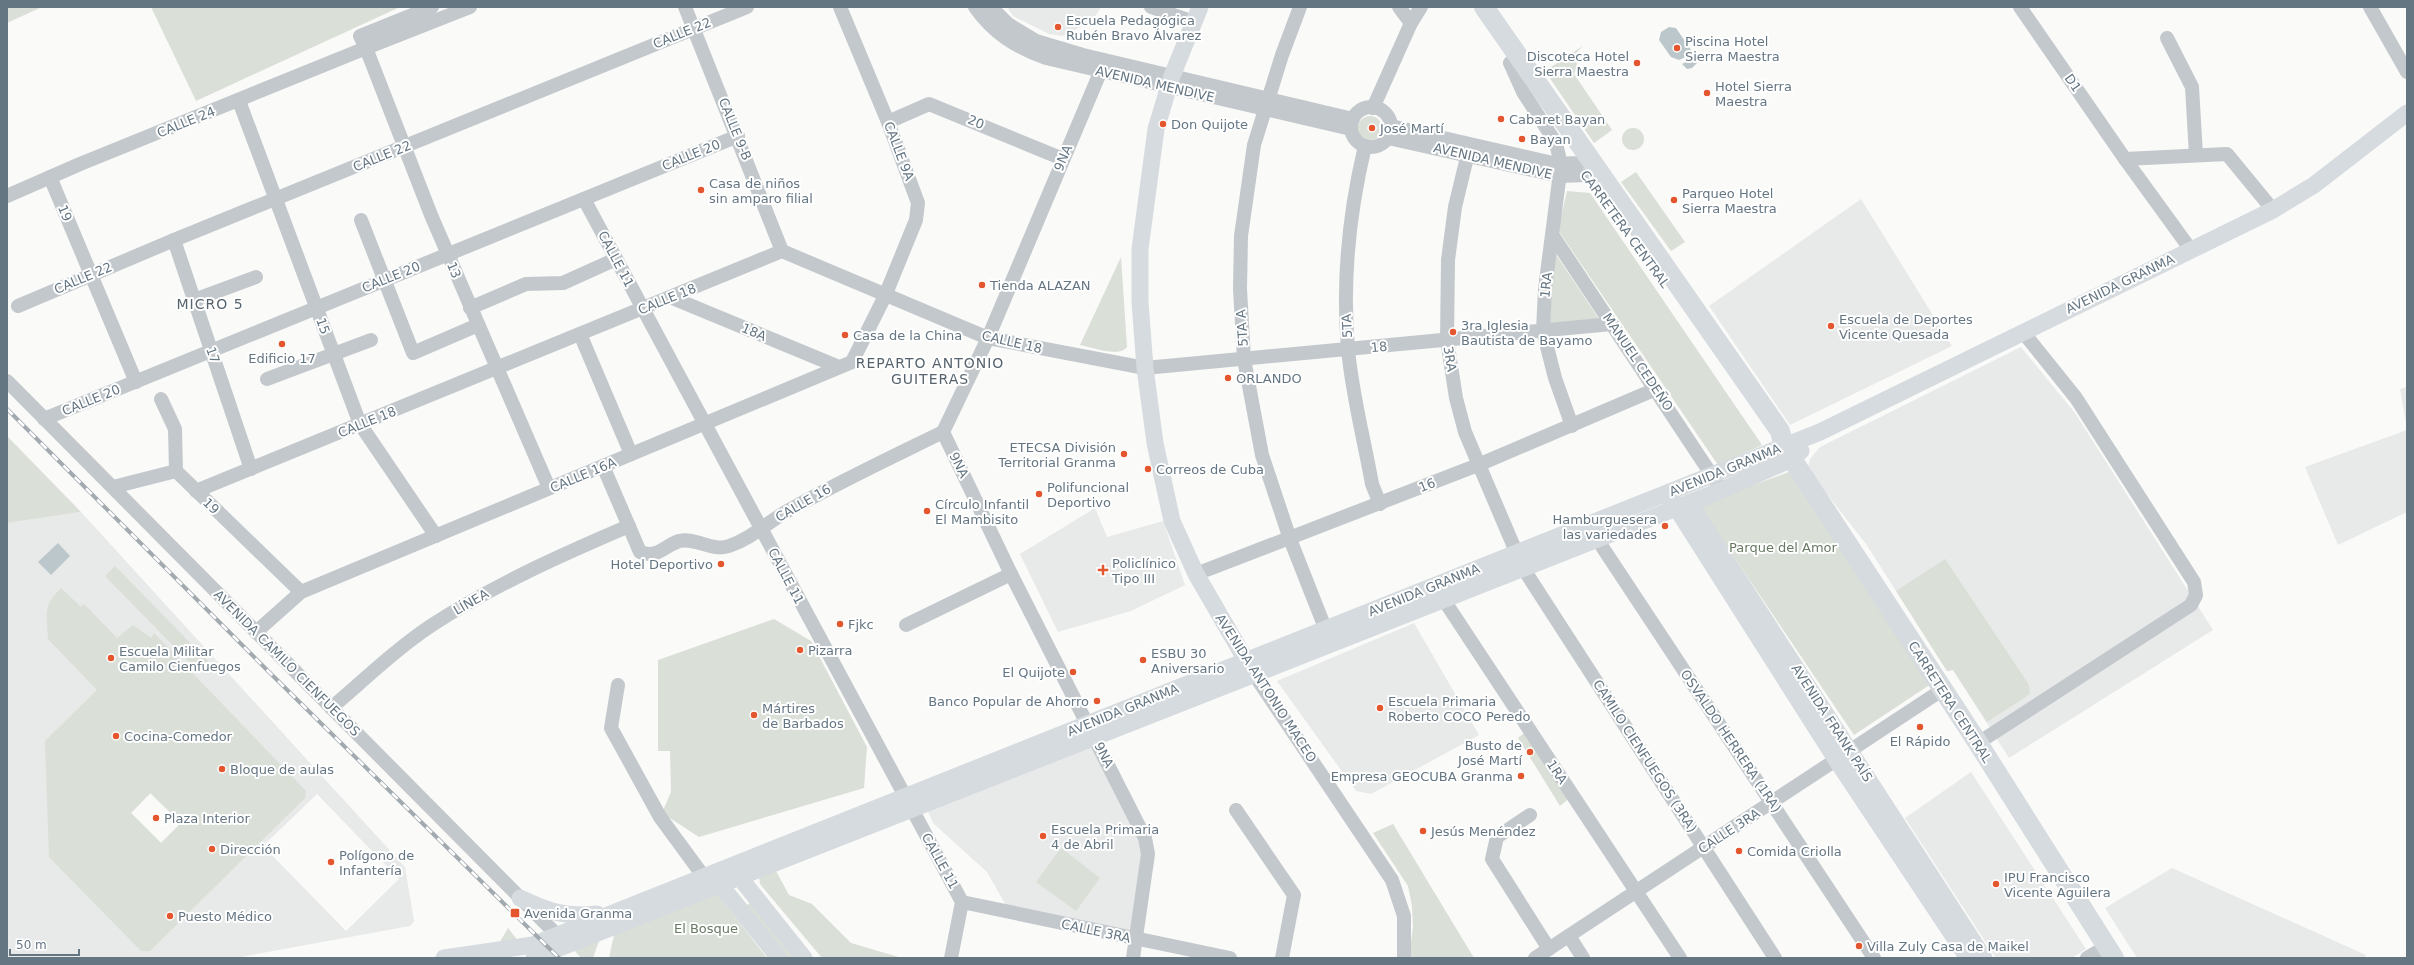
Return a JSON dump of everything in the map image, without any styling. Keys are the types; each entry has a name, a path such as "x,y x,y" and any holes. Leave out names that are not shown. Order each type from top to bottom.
{"highway":[{"name":"CARRETERA CENTRAL","path":"1472,7 1578,168 1680,286 1780,431 1788,453 1978,744 2111,952"},
{"name":"CARRETERA CENTRAL","path":"1484,7 1578,168"}],"main road":[{"name":"AVENIDA ANTONIO MACEO","path":"1197,14 1170,82 1156,129 1140,250 1140,302 1145,368 1155,443 1172,521 1196,574 1250,668"},
{"name":"AVENIDA GRANMA","path":"444,958 538,955 562,940 615,912 735,871 1439,593 1523,568 1722,490 1788,453 1820,432 2273,210 2314,185 2407,113"},
{"name":"AVENIDA GRANMA","path":"1439,593 1515,554 1674,490 1712,475 1788,453"},
{"name":"AVENIDA FRANK PAÍS","path":"1674,490 1682,506 1837,761 1968,958"},
{"name":"AVENIDA FRANK PAÍS","path":"1682,506 1851,751 1984,958"},
{"path":"735,871 804,958"},
{"name":"AVENIDA GRANMA","path":"562,940 712,878"},
{"path":"712,878 779,958"},
{"path":"520,898 549,912 590,915 615,912"}],"street":[{"path":"366,48 360,36 432,7"},
{"name":"CALLE 24","path":"7,196 366,48 470,7"},
{"name":"CALLE 9-B","path":"686,7 693,29 738,136 782,251"},
{"name":"CALLE 22","path":"18,306 174,240 747,7"},
{"name":"CALLE 9A","path":"840,7 888,122 918,203 916,220 885,296"},
{"name":"AVENIDA MENDIVE","path":"975,7 998,34 1023,49 1103,66 1352,124"},
{"name":"AVENIDA MENDIVE","path":"991,7 1008,24 1036,41 1103,66"},
{"path":"1151,7 1197,14"},
{"name":"5TA A","path":"1300,7 1266,104 1254,145 1241,236 1240,290 1244,359 1262,455 1290,539 1328,636"},
{"path":"1399,7 1411,23"},
{"path":"1373,108 1411,23 1421,7"},
{"name":"D1","path":"2020,7 2125,160 2191,250"},
{"path":"2370,7 2407,72"},
{"path":"2167,38 2192,87 2196,156"},
{"name":"13","path":"366,48 403,147 470,308 549,488"},
{"name":"9NA","path":"1103,66 988,338 943,432 1010,574 1146,838 1148,854 1133,958"},
{"name":"15","path":"239,101 360,424 436,536"},
{"name":"20","path":"888,122 930,104 1063,159"},
{"path":"1373,108 1387,116 1390,132 1378,146 1365,146 1357,142 1352,124 1359,111 1373,108"},
{"name":"AVENIDA MENDIVE","path":"1390,132 1469,150 1578,168"},
{"name":"CALLE 20","path":"44,419 738,136"},
{"name":"5TA","path":"1365,146 1348,235 1345,295 1348,350 1372,484 1380,504"},
{"name":"3RA","path":"1469,150 1455,207 1448,260 1447,340 1456,398 1465,432 1515,554"},
{"path":"2125,160 2227,154 2273,210"},
{"name":"1RA","path":"1572,426 1555,378 1543,331 1545,289 1553,236 1578,168"},
{"name":"19","path":"50,178 136,382"},
{"name":"CALLE 11","path":"584,199 706,423 761,530 962,902 951,958"},
{"path":"361,220 413,353 478,325"},
{"name":"MANUEL CEDEÑO","path":"1553,236 1722,490"},
{"name":"17","path":"174,240 251,469"},
{"name":"CALLE 18","path":"196,491 782,251 885,296 988,338 1145,368"},
{"path":"470,308 526,284 562,283 616,259"},
{"path":"194,300 256,277"},
{"name":"CALLE 16A","path":"256,632 301,592 852,362 885,296"},
{"name":"18A","path":"670,297 838,367"},
{"name":"18","path":"1145,368 1612,324"},
{"path":"1978,744 2191,605 2196,595 2194,582 2076,398 2023,332"},
{"path":"580,334 631,454"},
{"path":"267,380 333,352 371,340"},
{"name":"AVENIDA CAMILO CIENFUEGOS","path":"7,381 562,940"},
{"name":"16","path":"1196,574 1290,539 1478,465 1656,389"},
{"path":"113,488 176,471 175,430 160,399"},
{"name":"CALLE 16","path":"629,526 640,552 647,555 655,554 678,542 692,540 709,546 728,547 761,530 774,518 835,484 943,432"},
{"path":"603,466 629,526"},
{"name":"19","path":"176,471 301,592"},
{"name":"OSVALDO HERRERA (1RA)","path":"1590,524 1596,539 1874,958"},
{"name":"LÍNEA","path":"331,708 431,626 474,599 554,558 629,526"},
{"name":"CAMILO CIENFUEGOS (3RA)","path":"1515,554 1775,958"},
{"path":"906,625 1010,574"},
{"name":"1RA","path":"1439,593 1680,958"},
{"name":"AVENIDA ANTONIO MACEO","path":"1250,668 1392,880 1404,916 1404,958"},
{"path":"618,685 611,728 660,817 712,878"},
{"name":"CALLE 3RA","path":"1535,958 1837,761 1942,690"},
{"path":"1236,810 1294,895 1282,958"},
{"path":"1530,815 1498,837 1492,859 1549,949"},
{"name":"CALLE 3RA","path":"962,902 1136,940 1230,958"},
{"path":"1569,936 1583,958"},
{"path":"2087,958 2111,952"}],"shaded area":[{"name":"Escuela Pedagógica Rubén Bravo Álvarez","path":"1007,7 1101,7 1093,20 1063,36 1049,34 1013,16"},
{"name":"Piscina Hotel Sierra Maestra","path":"1669,27 1676,28 1695,56 1697,63 1692,68 1687,69 1682,64 1690,60 1688,56 1679,60 1671,57 1659,40 1661,32"},
{"name":"Escuela de Deportes Vicente Quesada","path":"1861,199 1952,346 1790,425 1709,306"},
{"path":"2021,347 2075,413 2213,630 2009,758 1953,670 1947,671 1866,544 1808,470 1810,459 1820,447"},
{"path":"2407,387 2407,429 2400,389"},
{"path":"2407,430 2407,512 2338,545 2305,467"},
{"name":"Policlínico Tipo III","path":"1095,508 1107,537 1163,521 1185,585 1131,611 1058,632 1020,554"},
{"name":"Escuela Militar Camilo Cienfuegos","path":"81,512 405,867 414,921 410,926 235,958 7,958 7,523","holes":["151,793 181,823 161,843 131,813","317,794 399,879 346,931 263,846"]},
{"path":"58,543 70,556 51,575 38,562"},
{"name":"Escuela Primaria Roberto COCO Peredo","path":"1414,623 1479,735 1371,794 1356,791 1277,681"},
{"name":"Escuela Primaria 4 de Abril","path":"1089,743 1145,849 1132,928 1123,933 1008,909 987,872 933,823 927,809"},
{"name":"IPU Francisco Vicente Aguilera","path":"1971,772 2086,949 2072,958 1996,958 1905,818"},
{"path":"2172,868 2366,955 2364,958 2137,958 2105,908"}],"green space":[{"path":"7,7 42,7 7,23"},
{"path":"151,7 400,7 196,101"},
{"path":"1583,46 1576,53 1577,66 1574,74 1612,130 1594,143 1545,71"},
{"path":"1370,116 1375,117 1381,123 1381,133 1375,139 1370,140 1365,139 1359,133 1358,128 1359,123 1365,117"},
{"path":"1633,128 1641,131 1644,139 1641,147 1633,150 1625,147 1622,139 1625,131"},
{"path":"1636,172 1685,242 1671,251 1621,182"},
{"path":"1567,191 1590,193 1762,445 1718,465 1558,230"},
{"path":"1553,250 1599,319 1550,324"},
{"path":"1121,257 1127,347 1118,352 1112,352 1080,345"},
{"path":"7,436 81,512 7,523"},
{"name":"Parque del Amor","path":"1789,472 1931,684 1854,735 1699,505"},
{"path":"1945,559 2029,685 2030,694 1987,722 1953,670 1947,671 1896,591"},
{"path":"115,566 208,661 198,671 105,576"},
{"path":"61,588 81,607 84,604 117,638 133,625 151,638 154,633 306,791 305,798 150,951 141,951 49,857 45,741 97,690 48,639 47,611 51,600","holes":["150,793 181,823 161,843 131,813"]},
{"name":"Mártires de Barbados","path":"774,619 811,641 867,747 864,788 699,837 662,813 671,792 670,751 658,751 658,660"},
{"path":"1528,730 1572,796 1560,806 1518,738"},
{"path":"1393,824 1474,958 1409,958 1413,927 1412,906 1408,886 1373,833"},
{"path":"1061,848 1100,878 1076,911 1036,882"},
{"path":"776,871 789,895 812,904 851,943 902,958 822,958 760,884 759,877"},
{"name":"El Bosque","path":"715,891 767,958 609,958 614,935"},
{"path":"751,902 795,958 787,958 746,906"},
{"path":"508,928 518,941 498,945"},
{"path":"599,941 593,958 581,958 573,949"}],"railway":[{"path":"7,409 268,671 559,958"}],"place":[{"name":"Escuela Pedagógica Rubén Bravo Álvarez","path":"1058,27"},
{"name":"Piscina Hotel Sierra Maestra","path":"1677,48"},
{"name":"Discoteca Hotel Sierra Maestra","path":"1637,63"},
{"name":"Hotel Sierra Maestra","path":"1707,93"},
{"name":"Cabaret Bayan","path":"1501,119"},
{"name":"Don Quijote","path":"1163,124"},
{"name":"José Martí","path":"1372,128"},
{"name":"Bayan","path":"1522,139"},
{"name":"Casa de niños sin amparo filial","path":"701,190"},
{"name":"Parqueo Hotel Sierra Maestra","path":"1674,200"},
{"name":"Tienda ALAZAN","path":"982,285"},
{"name":"Escuela de Deportes Vicente Quesada","path":"1831,326"},
{"name":"3ra Iglesia Bautista de Bayamo","path":"1453,332"},
{"name":"Casa de la China","path":"845,335"},
{"name":"Edificio 17","path":"282,344"},
{"name":"ORLANDO","path":"1228,378"},
{"name":"ETECSA División Territorial Granma","path":"1124,454"},
{"name":"Correos de Cuba","path":"1148,469"},
{"name":"Polifuncional Deportivo","path":"1039,494"},
{"name":"Círculo Infantil El Mambisito","path":"927,511"},
{"name":"Hamburguesera las variedades","path":"1665,526"},
{"name":"Hotel Deportivo","path":"721,564"},
{"name":"Policlínico Tipo III","path":"1103,570"},
{"name":"Fjkc","path":"840,624"},
{"name":"Pizarra","path":"800,650"},
{"name":"Escuela Militar Camilo Cienfuegos","path":"111,658"},
{"name":"ESBU 30 Aniversario","path":"1143,660"},
{"name":"El Quijote","path":"1073,672"},
{"name":"Banco Popular de Ahorro","path":"1097,701"},
{"name":"Escuela Primaria Roberto COCO Peredo","path":"1380,708"},
{"name":"Mártires de Barbados","path":"754,715"},
{"name":"El Rápido","path":"1920,727"},
{"name":"Cocina-Comedor","path":"116,736"},
{"name":"Busto de José Martí","path":"1530,752"},
{"name":"Bloque de aulas","path":"222,769"},
{"name":"Empresa GEOCUBA Granma","path":"1521,776"},
{"name":"Plaza Interior","path":"156,818"},
{"name":"Jesús Menéndez","path":"1423,831"},
{"name":"Escuela Primaria 4 de Abril","path":"1043,836"},
{"name":"Dirección","path":"212,849"},
{"name":"Comida Criolla","path":"1739,851"},
{"name":"Polígono de Infantería","path":"331,862"},
{"name":"IPU Francisco Vicente Aguilera","path":"1996,884"},
{"name":"Avenida Granma","path":"515,913"},
{"name":"Puesto Médico","path":"170,916"},
{"name":"Villa Zuly Casa de Maikel","path":"1859,946"}],"district":[{"name":"MICRO 5","path":"210,304"},
{"name":"REPARTO ANTONIO GUITERAS","path":"930,372"}]}
